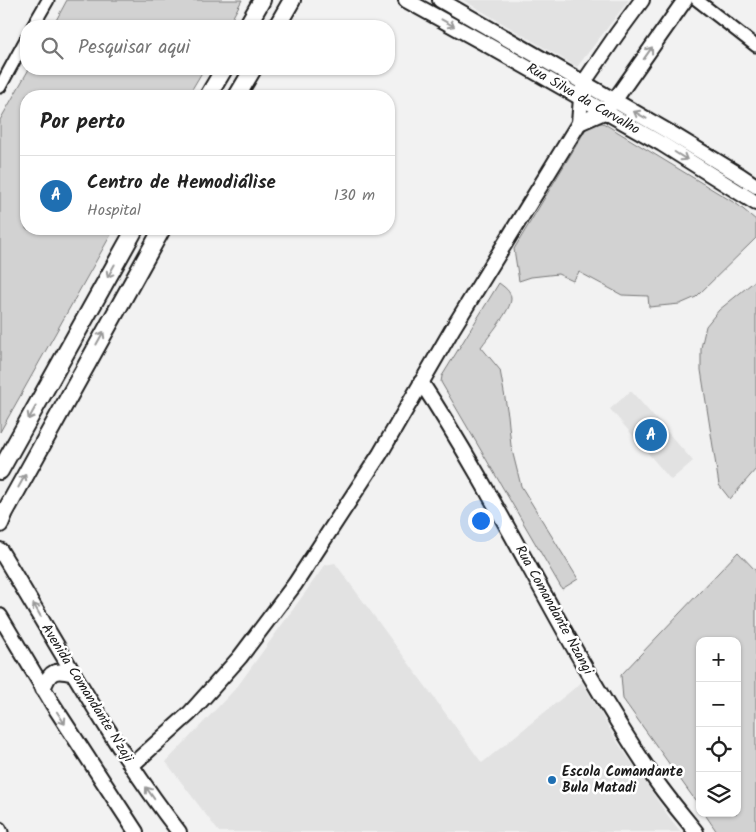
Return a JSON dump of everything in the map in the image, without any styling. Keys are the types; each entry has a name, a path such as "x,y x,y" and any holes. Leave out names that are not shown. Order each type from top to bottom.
{"main road":[{"path":"250,20 262,0"},
{"path":"280,20 292,0"},
{"path":"212,90 220,75"},
{"path":"241,90 249,75"},
{"path":"0,471 132,235"},
{"path":"0,524 159,235"}],"street":[{"path":"37,20 48,0"},
{"name":"Rua Silva da Carvalho","path":"406,0 604,112 666,138 741,176 756,186"},
{"name":"Rua Silva da Carvalho","path":"440,0 614,101 756,203"},
{"path":"132,766 190,713 240,657 295,584 380,454 452,328 579,123 584,82 642,0"},
{"path":"579,123 604,112 614,101 685,0"},
{"path":"697,0 756,46"},
{"path":"0,88 20,51"},
{"path":"598,61 596,80 600,85 608,89 616,88 630,79"},
{"path":"734,188 741,176"},
{"name":"Rua Comandante Nzangi","path":"421,382 483,483 603,698 652,776 696,832"},
{"name":"Avenida Comandante N'zaji","path":"0,550 74,674 132,766 179,832"},
{"path":"0,616 43,689 136,832"},
{"path":"43,689 47,678 55,672 62,671 74,674"},
{"path":"0,828 2,832"}],"shaded area":[{"path":"67,0 242,0 231,20 56,20"},
{"path":"463,0 629,0 577,67"},
{"path":"26,75 200,75 192,90 20,90 20,235 111,235 0,432 0,120"},
{"path":"594,123 603,123 738,205 756,220 756,238 696,297 680,304 649,307 648,296 622,295 579,272 573,281 558,274 531,277 519,281 514,249 586,129"},
{"path":"756,280 756,469 730,499 719,485 701,370 701,348 706,326 719,310"},
{"path":"499,283 510,294 510,304 481,347 500,370 511,446 521,486 578,579 562,589 441,382 442,376"},
{"path":"631,391 693,461 671,480 610,409"},
{"path":"738,552 756,571 756,832 717,832 707,817 741,817 741,637 696,637 696,801 623,699 621,675"},
{"path":"335,563 482,763 582,682 618,743 681,832 219,832 166,762 237,687 325,565"}],"place":[{"name":"Centro de Hemodiálise","path":"651,435"},
{"name":"Escola Comandante Bula Matadi","path":"552,780"}]}
